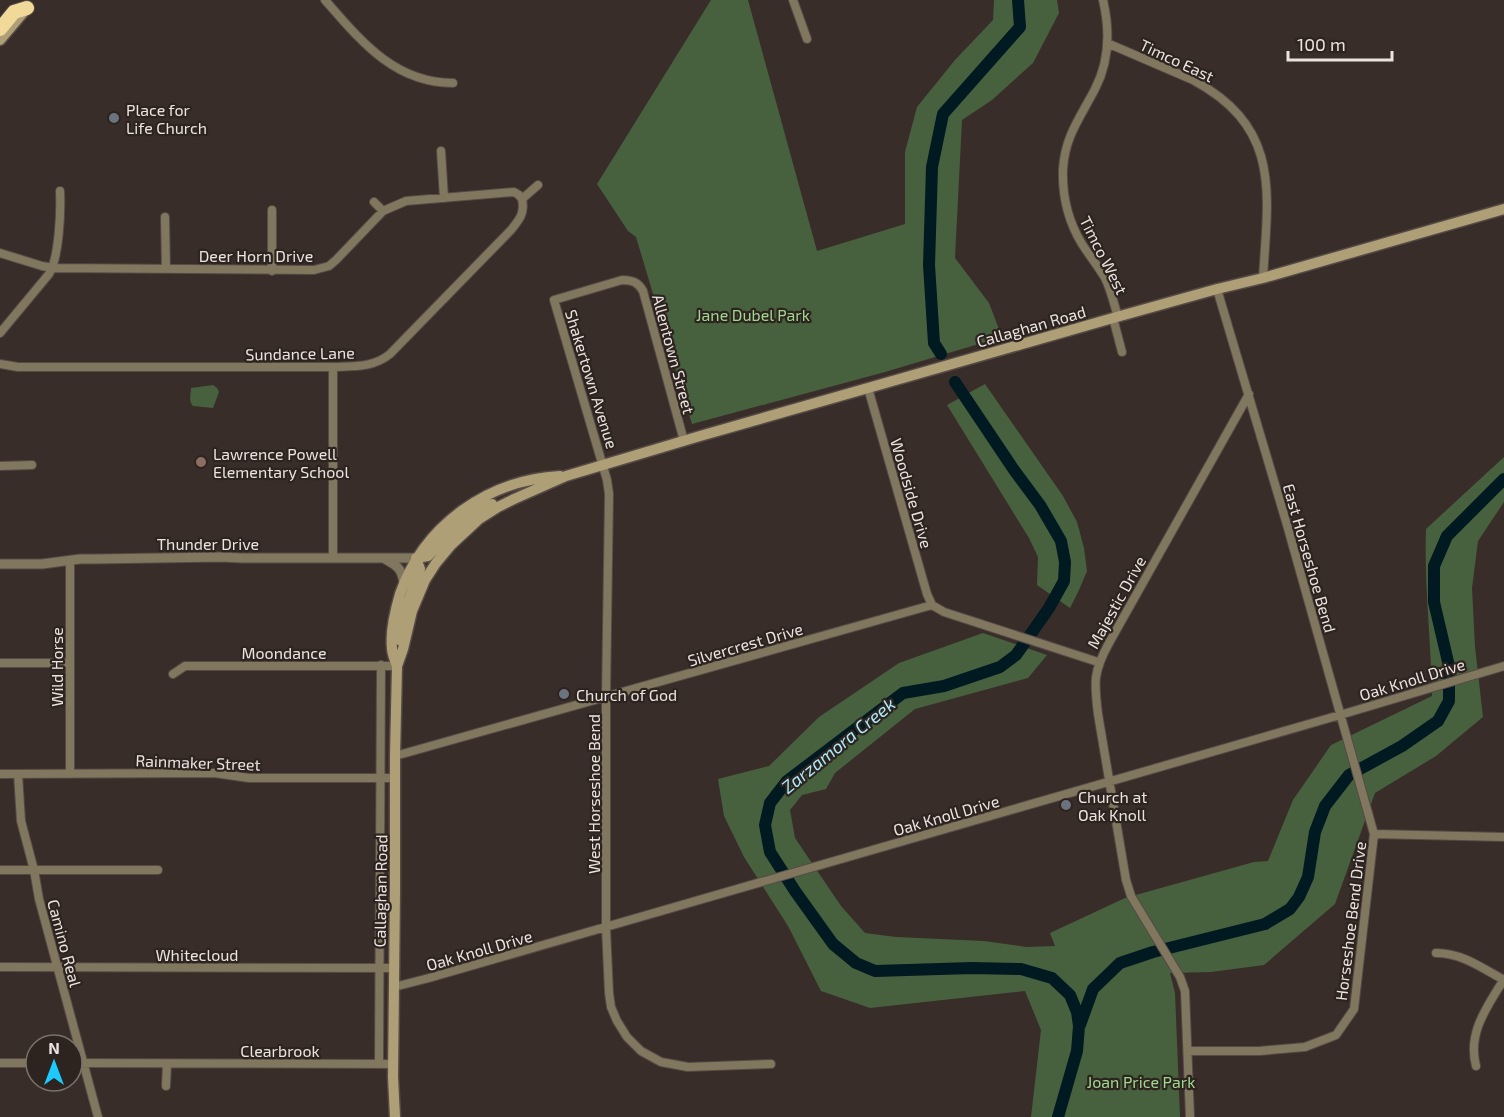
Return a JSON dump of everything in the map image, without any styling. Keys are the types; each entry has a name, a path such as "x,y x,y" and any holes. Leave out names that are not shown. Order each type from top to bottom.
{"highway":[{"path":"0,29 14,12 27,8"}],"main road":[{"path":"0,40 27,8"},
{"name":"Callaghan Road","path":"395,1117 393,1064 395,756 399,662 412,611 432,569 443,554 479,519 506,503 566,476 868,388 1217,289 1263,279 1504,209"},
{"name":"Callaghan Road","path":"399,662 392,650 398,602 416,558 437,532 476,501 543,477 566,476"},
{"path":"399,662 398,649 402,622 420,569 416,558 428,556 458,525 480,510 521,491 546,486"}],"street":[{"path":"325,0 358,37 388,63 419,78 440,83 453,83"},
{"path":"793,0 807,39"},
{"name":"Timco West","path":"1103,0 1107,26 1105,58 1100,78 1068,141 1063,181 1064,197 1072,223 1108,286 1122,352"},
{"name":"Timco East","path":"1107,43 1206,87 1228,104 1248,127 1259,148 1266,171 1263,279"},
{"path":"441,151 444,198"},
{"path":"522,199 538,185"},
{"path":"0,333 53,268 60,221 60,191"},
{"name":"Deer Horn Drive","path":"0,253 53,268 314,270 329,266 383,211 406,201 514,192 522,199"},
{"name":"Sundance Lane","path":"0,364 18,368 333,367 372,364 390,354 511,230 521,217 522,199"},
{"path":"374,202 383,211"},
{"path":"272,210 272,271"},
{"path":"165,217 166,269"},
{"name":"Shakertown Avenue","path":"603,465 554,300 622,280 629,280"},
{"name":"Allentown Street","path":"629,280 639,285 643,291 684,441"},
{"name":"East Horseshoe Bend","path":"1217,289 1374,834"},
{"path":"333,367 333,558"},
{"name":"Woodside Drive","path":"868,388 932,605"},
{"name":"Majestic Drive","path":"1190,1117 1185,991 1180,977 1131,896 1126,880 1096,694 1096,672 1098,662 1249,394"},
{"path":"0,466 32,465"},
{"name":"West Horseshoe Bend","path":"603,465 609,494 606,928 611,1007 622,1030 635,1045 661,1062 688,1067 771,1064"},
{"name":"Thunder Drive","path":"0,564 42,564 95,558 416,558"},
{"path":"385,558 403,574 404,584"},
{"name":"Wild Horse","path":"70,560 70,774"},
{"path":"932,605 944,612 1098,662"},
{"name":"Silvercrest Drive","path":"395,756 932,605"},
{"name":"Moondance","path":"173,674 185,666 381,665 399,662"},
{"path":"0,663 70,663"},
{"name":"Callaghan Road","path":"379,1063 381,665"},
{"name":"Oak Knoll Drive","path":"394,987 759,884 1504,666"},
{"name":"Rainmaker Street","path":"0,774 213,773 249,778 396,778"},
{"name":"Camino Real","path":"18,774 21,821 39,899 76,1033"},
{"path":"1374,834 1504,837"},
{"name":"Horseshoe Bend Drive","path":"1188,1051 1259,1051 1305,1047 1336,1035 1354,1009 1374,834"},
{"path":"0,870 158,870"},
{"path":"1436,953 1462,957 1504,979 1478,1025 1474,1037 1476,1066"},
{"name":"Whitecloud","path":"0,967 394,968"},
{"path":"0,1063 24,1063"},
{"name":"Camino Real","path":"84,1063 98,1117"},
{"name":"Clearbrook","path":"84,1063 393,1064"},
{"path":"166,1086 167,1064"}],"green space":[{"name":"Jane Dubel Park","path":"711,0 748,0 817,251 905,224 905,152 917,107 955,60 993,20 994,0 1057,0 1059,13 1033,63 992,100 962,120 955,258 989,303 1002,337 885,372 692,424 636,237 628,231 597,184"},
{"path":"985,384 1063,496 1077,522 1087,571 1070,608 1037,585 1038,557 1029,538 947,405"},
{"path":"213,385 219,392 213,408 191,404 191,388"},
{"name":"Joan Price Park","path":"1504,457 1504,502 1478,541 1472,588 1475,647 1483,717 1436,756 1375,793 1335,904 1264,965 1211,972 1170,973 1175,993 1180,1117 1031,1117 1041,1030 1025,991 870,1008 821,991 788,926 744,857 724,816 718,779 769,766 819,717 899,663 983,633 1047,655 1028,678 915,709 835,773 826,789 802,795 790,810 795,838 841,906 865,933 896,937 984,941 1026,947 1055,946 1050,933 1125,898 1254,862 1268,861 1293,800 1331,745 1432,696 1426,529"}],"waterway":[{"name":"Zarzamora Creek","path":"941,354 934,343 929,265 932,167 943,114 1020,27 1018,0"},
{"name":"Zarzamora Creek","path":"955,382 1040,505 1061,541 1065,562 1064,581 1049,608 1016,655 1000,667 944,686 903,693 787,781 770,803 765,825 770,852 795,891 833,944 856,963 875,971 1021,969 1052,978 1070,995 1077,1012 1079,1026 1077,1051 1058,1117"},
{"path":"1080,1025 1093,989 1120,963 1153,952 1265,924 1290,909 1299,897 1308,877 1315,832 1325,806 1349,775 1402,746 1438,721 1449,701 1449,666 1434,602 1434,566 1447,536 1504,479"}],"place":[{"name":"Place for Life Church","path":"114,118"},
{"name":"Lawrence Powell Elementary School","path":"201,462"},
{"name":"Church of God","path":"564,694"},
{"name":"Church at Oak Knoll","path":"1066,805"}]}
